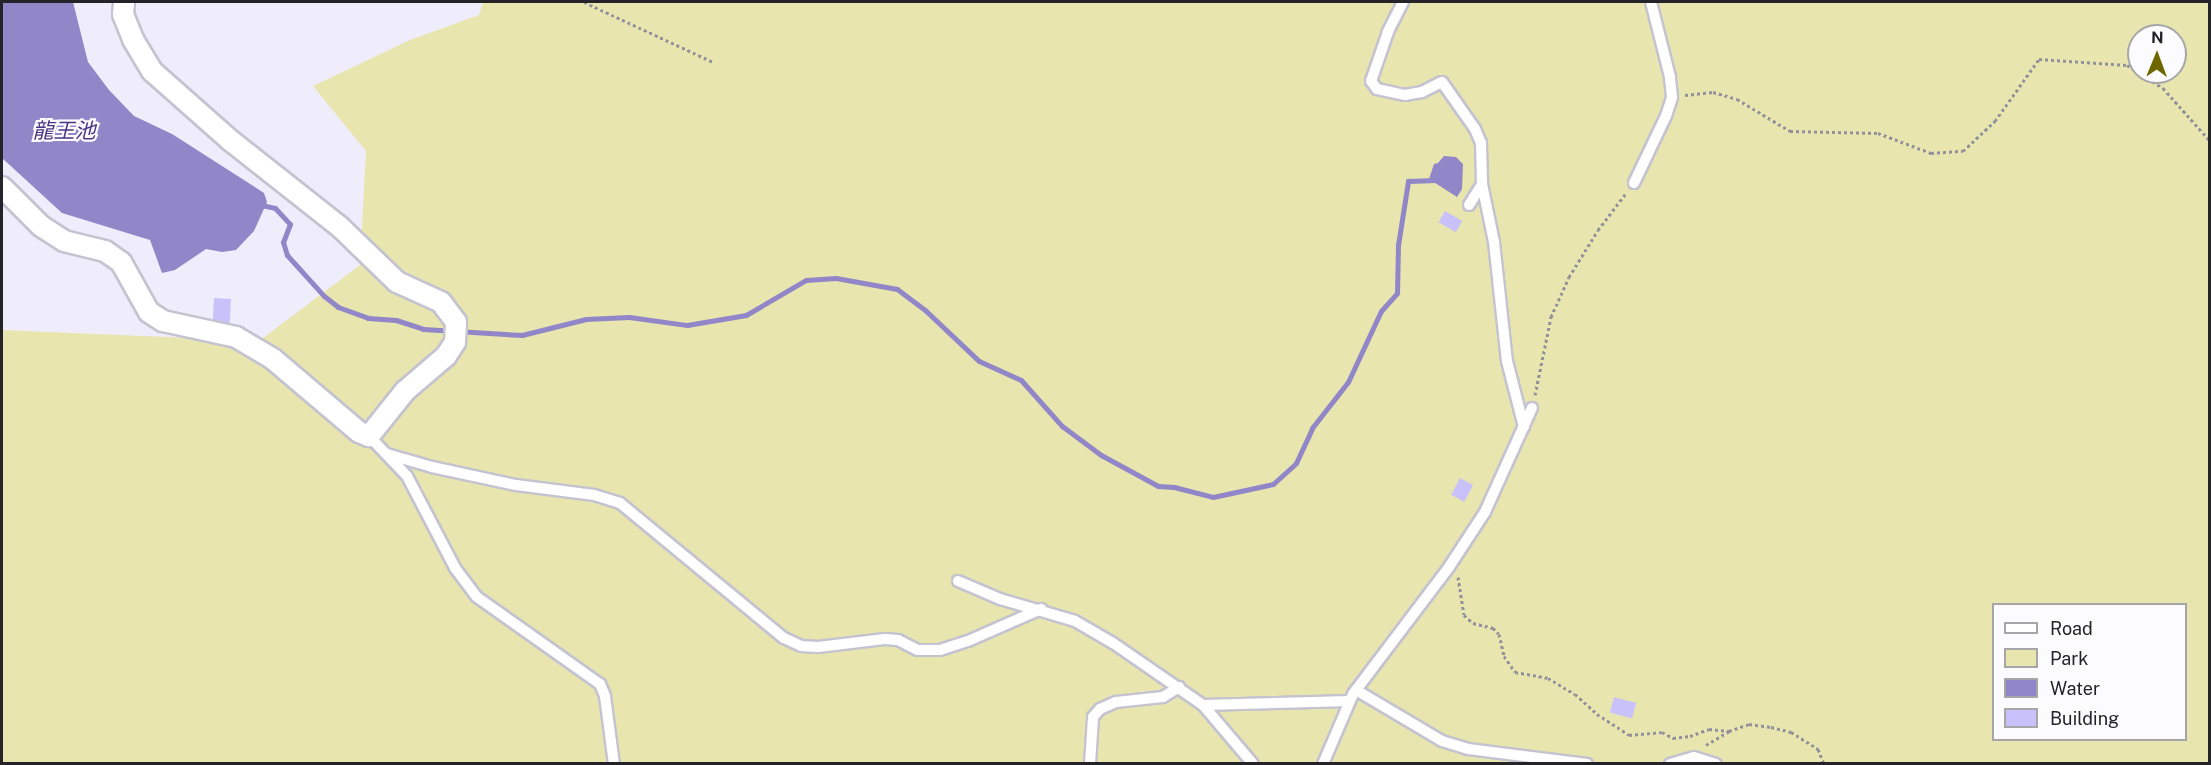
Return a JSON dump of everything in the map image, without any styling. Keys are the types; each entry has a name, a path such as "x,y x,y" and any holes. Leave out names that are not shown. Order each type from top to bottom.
{"street":[{"path":"2,187 41,226 64,241 105,251 121,262 149,312 163,321 236,337 273,359 359,432 369,436 405,391 446,356 455,342 456,322 441,302 397,282 339,227 231,141 152,70 133,39 123,14 123,2"}],"lane":[{"path":"1402,2 1388,32 1371,81 1377,88 1405,94 1422,92 1442,82 1481,143 1482,184 1494,242 1508,361 1524,427"},
{"path":"1634,183 1666,116 1672,97 1670,77 1651,2"},
{"path":"1469,205 1482,184"},
{"path":"1323,764 1356,690 1449,567 1485,512 1532,408"},
{"path":"369,436 407,476 455,568 477,597 600,684 605,696 614,764"},
{"path":"387,454 432,467 516,485 594,495 620,503 784,638 801,646 818,647 885,639 898,640 918,650 940,650 968,641 1041,609"},
{"path":"958,581 1000,599 1041,609 1084,626 1203,705 1253,764"},
{"path":"1090,764 1094,717 1100,709 1116,702 1163,697 1179,687"},
{"path":"1356,690 1442,741 1468,749 1587,764"},
{"path":"1203,705 1350,701"},
{"path":"1670,764 1694,757 1716,764"}],"path":[{"path":"584,2 713,62"},
{"path":"1672,97 1713,92 1737,99 1790,131 1878,133 1931,153 1964,151 1995,121 2039,59 2127,65 2163,88 2210,141"},
{"path":"1532,408 1551,317 1569,277 1598,230 1634,183"},
{"path":"1449,567 1460,580 1464,615 1473,623 1493,628 1499,634 1504,656 1515,672 1548,678 1575,694 1597,714 1629,735 1662,732 1673,738 1690,736 1709,729 1729,731"},
{"path":"1694,757 1703,747 1729,731 1749,724 1791,732 1818,749 1824,764"}],"green space":[{"path":"483,2 2209,2 2209,763 2,764 2,330 259,341 360,265 366,151 313,86 410,40 479,15"}],"water":[{"name":"龍王池","path":"2,2 73,2 88,62 109,90 134,116 172,134 264,193 267,202 254,231 236,250 222,252 206,249 175,270 162,273 150,240 62,213 2,158"},
{"path":"1444,156 1456,157 1463,164 1462,189 1457,197 1429,179 1434,164"}],"building":[{"path":"1445,211 1462,221 1456,232 1438,222"},
{"path":"214,298 231,299 230,327 213,326"},
{"path":"1460,478 1473,485 1464,502 1451,495"},
{"path":"1614,697 1636,703 1632,718 1610,712"}],"waterway":[{"path":"261,205 275,208 290,224 283,242 287,255 324,296 338,307 368,318 396,320 423,329 522,335 586,319 629,317 687,325 746,315 806,280 836,278 897,289 925,310 979,361 1021,380 1062,426 1101,455 1158,486 1174,487 1213,497 1273,484 1296,463 1312,428 1348,382 1381,311 1397,293 1398,245 1408,181 1436,180"}]}
